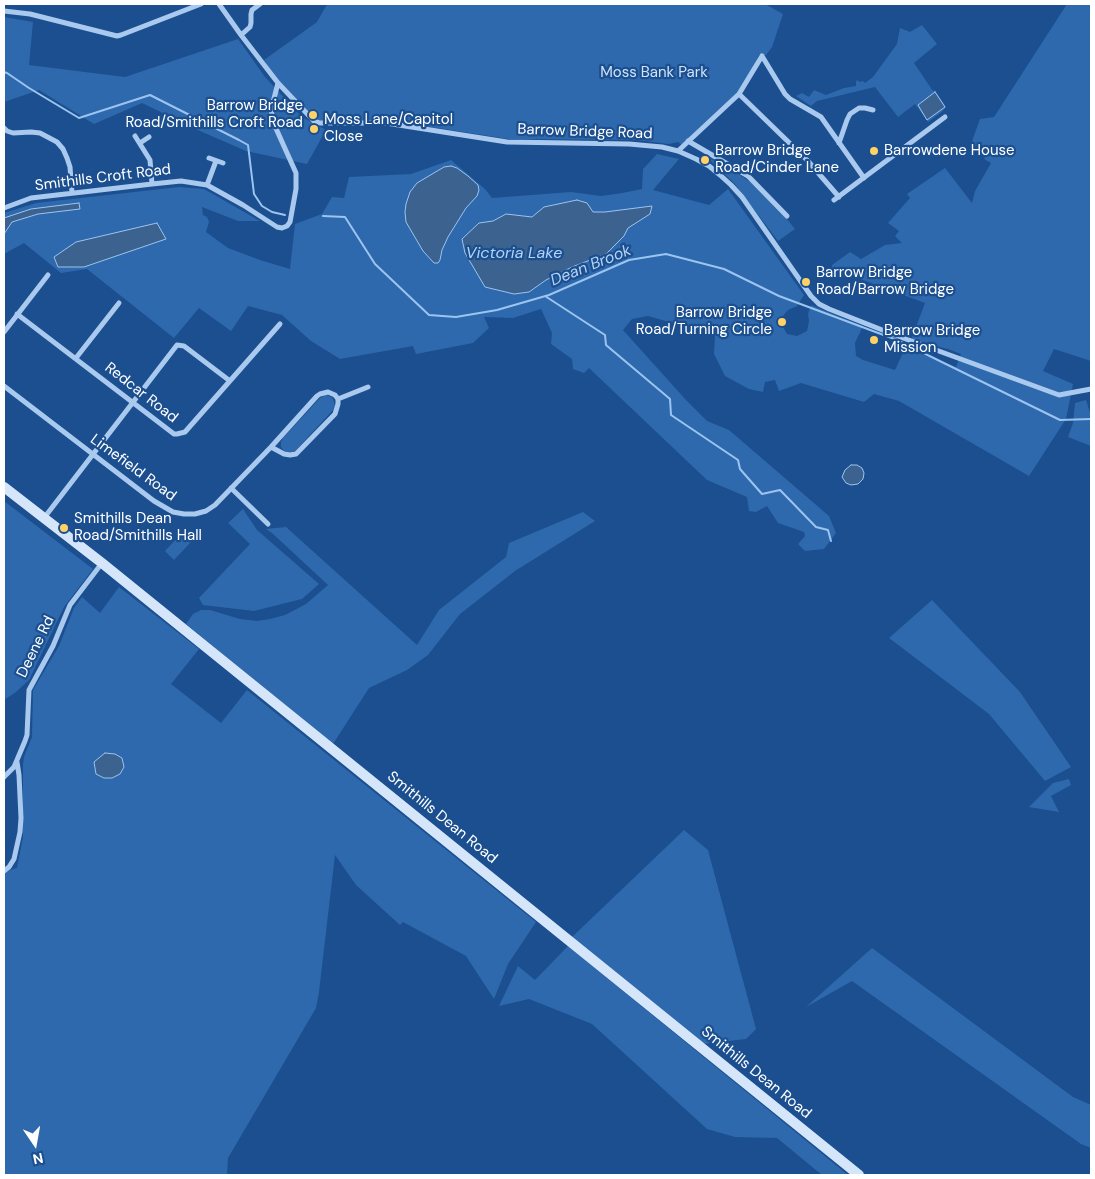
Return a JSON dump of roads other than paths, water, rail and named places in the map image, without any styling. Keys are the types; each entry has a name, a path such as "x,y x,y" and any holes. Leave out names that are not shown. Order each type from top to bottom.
{"street":[{"path":"4,11 30,14 117,36 201,4"},
{"name":"Barrow Bridge Road","path":"219,4 278,83 314,121 320,123 386,123 507,142 629,144 662,147 678,151 709,166 731,185 742,197 815,301 829,310 1058,395 1091,389"},
{"path":"241,35 250,28 250,14 257,5"},
{"path":"678,151 739,94 762,56 790,100 821,117 864,178"},
{"name":"Smithills Croft Road","path":"4,208 31,198 181,182 207,185 277,227 287,226 290,222 296,190 296,173 274,124 271,110 278,83"},
{"path":"739,94 807,160 836,199 945,117"},
{"path":"839,143 850,114 859,108 873,110"},
{"path":"4,128 7,132 40,134 57,142 68,158 72,193"},
{"path":"135,136 150,160 152,184"},
{"path":"140,143 149,137"},
{"path":"688,141 748,176 787,216"},
{"path":"209,158 223,163"},
{"path":"207,185 216,160"},
{"path":"4,332 48,275"},
{"path":"76,358 119,303"},
{"name":"Redcar Road","path":"17,314 174,434 185,432 280,324"},
{"path":"44,518 177,345 184,346 230,381"},
{"name":"Limefield Road","path":"4,386 162,506 173,512 184,514 206,511 215,505 320,394 332,393 338,399 368,388"},
{"path":"271,447 284,454 296,454 335,414 338,399"},
{"name":"Smithills Dean Road","path":"4,487 102,563 859,1175"},
{"path":"231,488 268,524"},
{"name":"Deene Rd","path":"4,777 14,767 27,735 29,690 53,646 70,605 102,563"},
{"path":"4,872 16,854 21,818 17,760"}],"water":[{"path":"935,92 945,107 927,120 918,105"},
{"path":"451,166 468,176 478,185 479,190 477,196 466,208 448,237 440,260 438,263 434,263 423,251 406,222 406,204 410,192 417,183 444,167"},
{"name":"Victoria Lake","path":"577,200 587,203 593,212 652,206 650,214 628,228 624,236 606,254 572,267 546,280 529,292 514,294 485,287 465,253 462,239 479,223 493,221 506,214 532,217 544,207"},
{"path":"79,203 80,209 38,214 12,222 4,234 4,218 31,209"},
{"path":"157,223 166,239 84,267 58,267 54,257 76,242"},
{"path":"851,465 857,465 862,468 864,473 863,479 858,484 851,485 846,483 842,477 845,470"},
{"path":"105,753 115,754 122,758 124,767 120,774 112,778 104,778 96,774 94,762"}],"waterway":[{"name":"Dean Brook","path":"4,72 79,118 150,95 239,140 248,145 254,194 262,206 272,212 285,215"},
{"name":"Dean Brook","path":"323,216 345,217 375,264 429,315 456,317 497,310 549,295 629,260 666,254 724,269 779,296 897,340 1060,420 1091,419"},
{"path":"545,296 605,335 606,345 670,399 671,415 738,460 740,469 762,494 780,490 816,527 828,530 831,541"}],"place":[{"name":"Barrow Bridge Road/Smithills Croft Road","path":"313,115"},
{"name":"Moss Lane/Capitol Close","path":"314,129"},
{"name":"Barrowdene House","path":"874,151"},
{"name":"Barrow Bridge Road/Cinder Lane","path":"705,160"},
{"name":"Barrow Bridge Road/Barrow Bridge","path":"806,282"},
{"name":"Barrow Bridge Road/Turning Circle","path":"782,322"},
{"name":"Barrow Bridge Mission","path":"874,340"},
{"name":"Smithills Dean Road/Smithills Hall","path":"64,528"}],"park label":[{"name":"Moss Bank Park","path":"654,73"}]}
